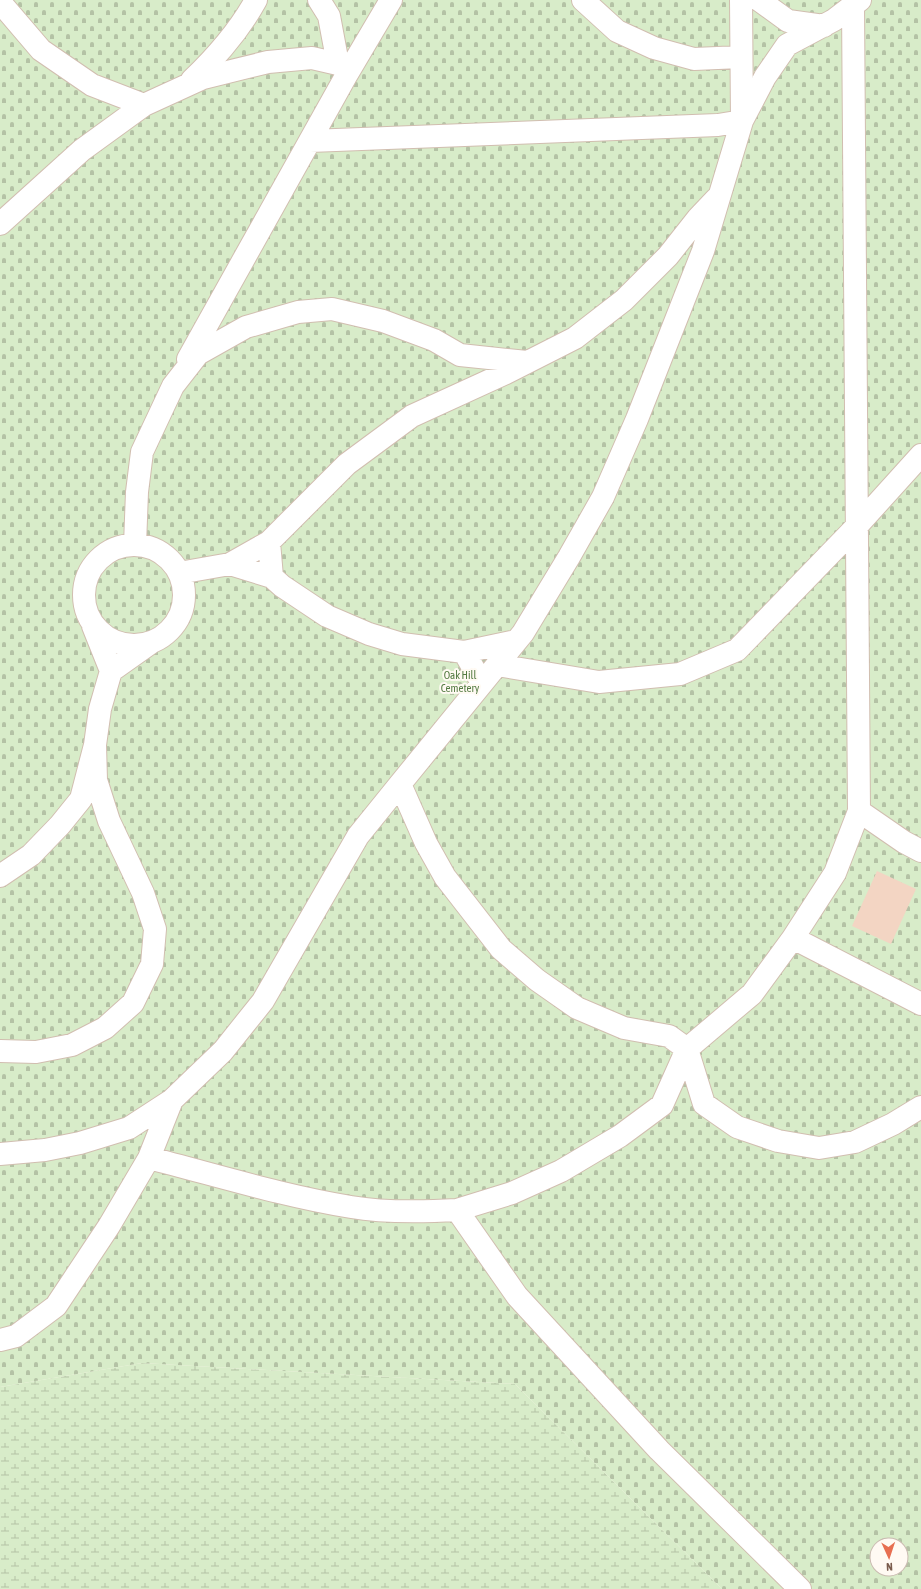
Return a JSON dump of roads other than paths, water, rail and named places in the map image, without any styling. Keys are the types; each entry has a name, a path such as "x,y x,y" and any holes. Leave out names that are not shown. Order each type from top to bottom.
{"lane":[{"path":"188,85 218,55 248,15 256,0"},
{"path":"319,0 329,16 344,67"},
{"path":"135,545 137,492 142,452 173,386 310,141 344,67 391,0"},
{"path":"583,0 617,32 654,48 694,59 741,56"},
{"path":"741,0 742,121"},
{"path":"759,0 788,21 824,26"},
{"path":"0,2 41,50 92,85 144,105"},
{"path":"0,1154 45,1150 80,1144 129,1128 172,1100 224,1051 263,1001 358,836 523,633 603,497 637,418 703,251 742,121 765,77 787,45 824,26 856,3"},
{"path":"149,1158 282,1193 352,1208 414,1212 457,1210 512,1193 561,1171 620,1136 662,1105 687,1049 752,994 793,938 835,873 859,811 856,3"},
{"path":"0,224 82,150 144,105 203,78 268,62 312,58 344,67"},
{"path":"310,141 718,125 742,121"},
{"path":"180,573 230,564 269,542 347,464 412,416 576,338 624,300 668,256 698,218 721,193"},
{"path":"173,386 198,354 246,327 298,312 332,309 383,321 434,340 460,356 528,362"},
{"path":"497,665 599,682 680,674 737,650 857,526 921,455"},
{"path":"269,542 272,577"},
{"path":"0,876 31,855 60,826 80,799 95,745 100,709 111,671 85,608 84,590 88,574 98,560 110,550 126,545 142,545 157,550 170,560 180,573 184,589 184,605 178,620 168,632 111,671"},
{"path":"230,564 272,577 282,586 328,616 369,634 402,644 464,652 516,641"},
{"path":"92,623 104,636 119,643 136,645 153,642"},
{"path":"464,652 482,683"},
{"path":"0,1051 36,1052 72,1045 105,1028 133,1003 152,964 155,929 143,893 109,821 96,780 95,745"},
{"path":"400,784 426,843 445,877 501,949 537,980 577,1008 624,1028 669,1036 687,1049 704,1104 737,1127 778,1141 819,1148 855,1142 893,1124 921,1107"},
{"path":"859,811 904,842 921,851"},
{"path":"793,938 921,1004"},
{"path":"0,1340 16,1336 56,1306 109,1226 149,1158 172,1100"},
{"path":"457,1210 517,1296 659,1450 800,1589"}],"park label":[{"name":"Oak Hill Cemetery","path":"460,681"}]}
